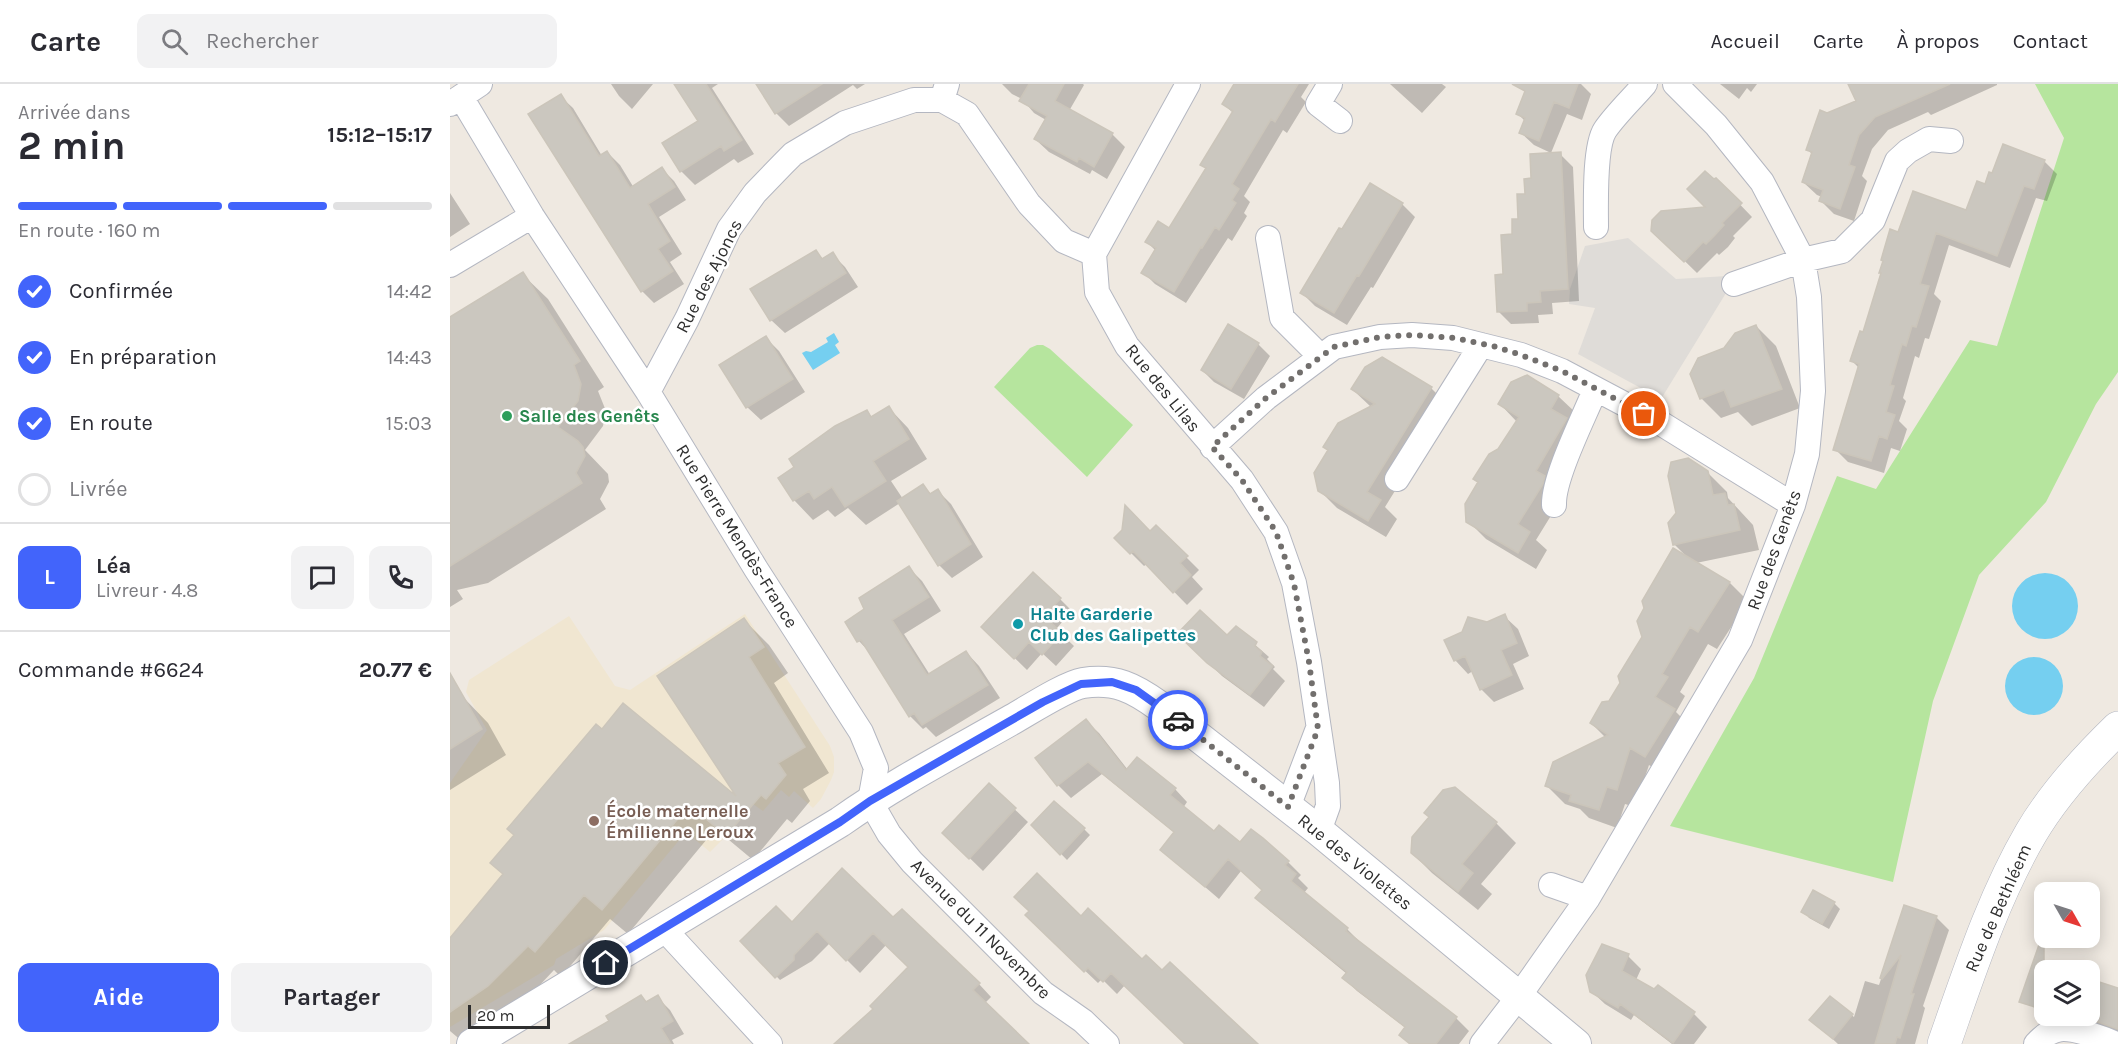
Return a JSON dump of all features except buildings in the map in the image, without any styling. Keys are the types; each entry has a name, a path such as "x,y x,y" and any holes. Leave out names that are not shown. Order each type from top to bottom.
{"main road":[{"name":"Rue de Bethléem","path":"1944,1044 2003,889 2031,833 2067,782 2118,728"}],"street":[{"path":"945,92 967,114 1029,204 1064,241 1094,254 1188,84"},
{"path":"1330,84 1318,104 1340,121"},
{"path":"1596,227 1596,192 1604,132 1645,84"},
{"name":"Rue des Genêts","path":"1482,1044 1588,898 1740,640 1793,505 1807,454 1813,391 1809,297 1803,260 1762,182 1716,125 1675,84"},
{"name":"Rue des Ajoncs","path":"648,392 687,319 729,229 755,193 783,164 793,154 845,123 945,92"},
{"name":"Rue Pierre Mendès-France","path":"464,95 532,216 648,392 861,732 876,768 870,801"},
{"path":"1734,284 1803,260 1842,251 1873,220 1897,160 1929,139 1951,141"},
{"path":"450,264 532,216"},
{"path":"1268,238 1282,318 1320,356"},
{"name":"Rue des Lilas","path":"1094,254 1097,292 1127,346 1242,480 1276,532 1294,584 1309,662 1327,783 1328,806 1318,831"},
{"path":"1212,447 1266,398 1334,347 1380,337 1454,338 1521,355 1562,371 1662,424 1793,505"},
{"path":"1397,479 1481,345"},
{"path":"1554,505 1561,474 1595,390"},
{"name":"Rue des Violettes","path":"472,1044 840,822 870,801 1043,702 1081,684 1112,682 1136,690 1159,706 1318,831 1575,1044"},
{"name":"Rue des Lilas","path":"1288,807 1318,729"},
{"name":"Avenue du 11 Novembre","path":"870,801 889,834 912,862 1043,993 1083,1021 1107,1044"},
{"path":"1551,885 1588,898"},
{"path":"664,929 770,1044"},
{"path":"2036,1044 2055,1029 2069,1028 2116,1044"}],"shaded area":[{"path":"1628,238 1676,279 1727,276 1737,288 1726,293 1661,399 1578,354 1595,308 1569,304 1570,289 1585,246"},
{"name":"École maternelle Émilienne Leroux","path":"745,614 830,746 834,757 834,772 821,799 813,808 794,791 789,797 781,790 763,811 753,804 710,852 686,832 604,930 556,959 554,965 450,1027 450,783 487,730 466,692 469,680 569,616 615,686 630,690"}],"green space":[{"path":"2035,84 2118,84 2118,372 2096,404 2046,502 1979,575 1933,701 1893,882 1670,826 1754,678 1837,476 1876,489 1970,340 1997,346 2064,138"},
{"path":"1037,345 1050,349 1133,425 1087,477 994,387 1030,348"}],"water":[{"path":"834,333 839,342 835,345 840,353 813,370 802,353 811,352 828,342 826,338"},
{"path":"2039,573 2051,573 2069,582 2076,593 2078,606 2076,619 2069,630 2058,637 2039,639 2026,634 2017,625 2012,612 2012,600 2017,587 2026,578"},
{"path":"2034,657 2045,659 2055,665 2061,675 2063,686 2061,697 2055,707 2045,713 2034,715 2023,713 2013,707 2007,697 2005,686 2007,675 2013,665 2023,659"}],"way so far":[{"path":"1178,720 1288,807 1318,729 1309,662 1294,584 1276,532 1242,480 1212,447 1266,398 1320,356 1334,347 1380,337 1412,335 1454,338 1493,346 1562,371 1644,414"}],"place":[{"name":"Salle des Genêts","path":"507,416"},
{"name":"Halte Garderie Club des Galipettes","path":"1018,624"},
{"name":"École maternelle Émilienne Leroux","path":"594,821"}],"route":[{"path":"606,963 840,822 870,801 1043,702 1081,684 1112,682 1136,690 1178,720"}]}
